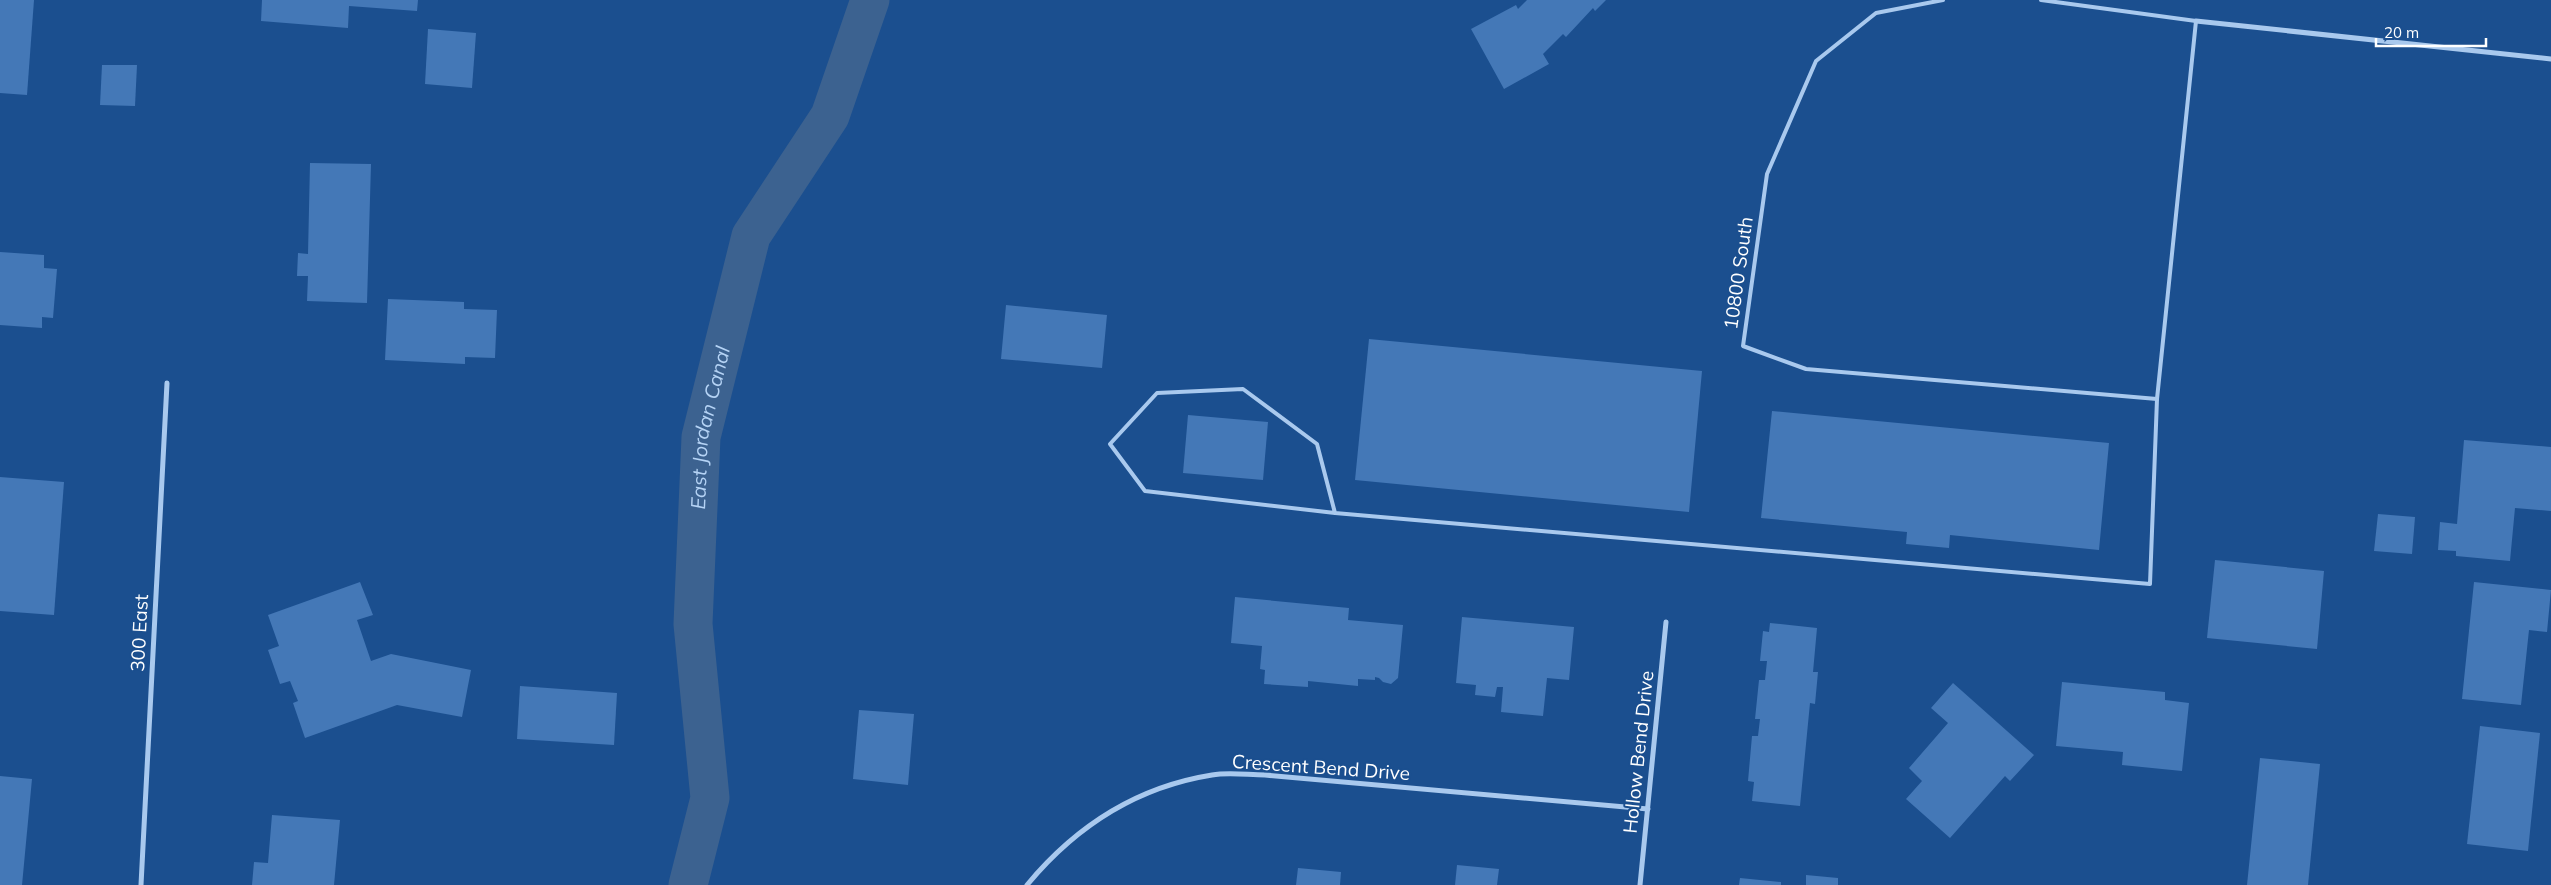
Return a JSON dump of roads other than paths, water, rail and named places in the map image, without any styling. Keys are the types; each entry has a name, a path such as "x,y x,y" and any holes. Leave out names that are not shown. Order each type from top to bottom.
{"street":[{"path":"2196,21 2551,59"},
{"name":"300 East","path":"141,885 166,383"},
{"name":"Hollow Bend Drive","path":"1640,885 1666,622"},
{"name":"Crescent Bend Drive","path":"1027,885 1076,835 1118,806 1164,785 1214,774 1265,775 1648,809"}],"lane":[{"name":"10800 South","path":"1943,0 1876,13 1816,60 1767,174 1743,346 1806,369 2157,399"},
{"path":"1335,513 1317,444 1243,389 1157,393 1110,444 1145,491 1335,513 2150,584 2157,399 2196,21 2041,0"}],"waterway":[{"name":"East Jordan Canal","path":"688,885 710,798 693,624 701,437 751,236 830,116 870,0"}]}
